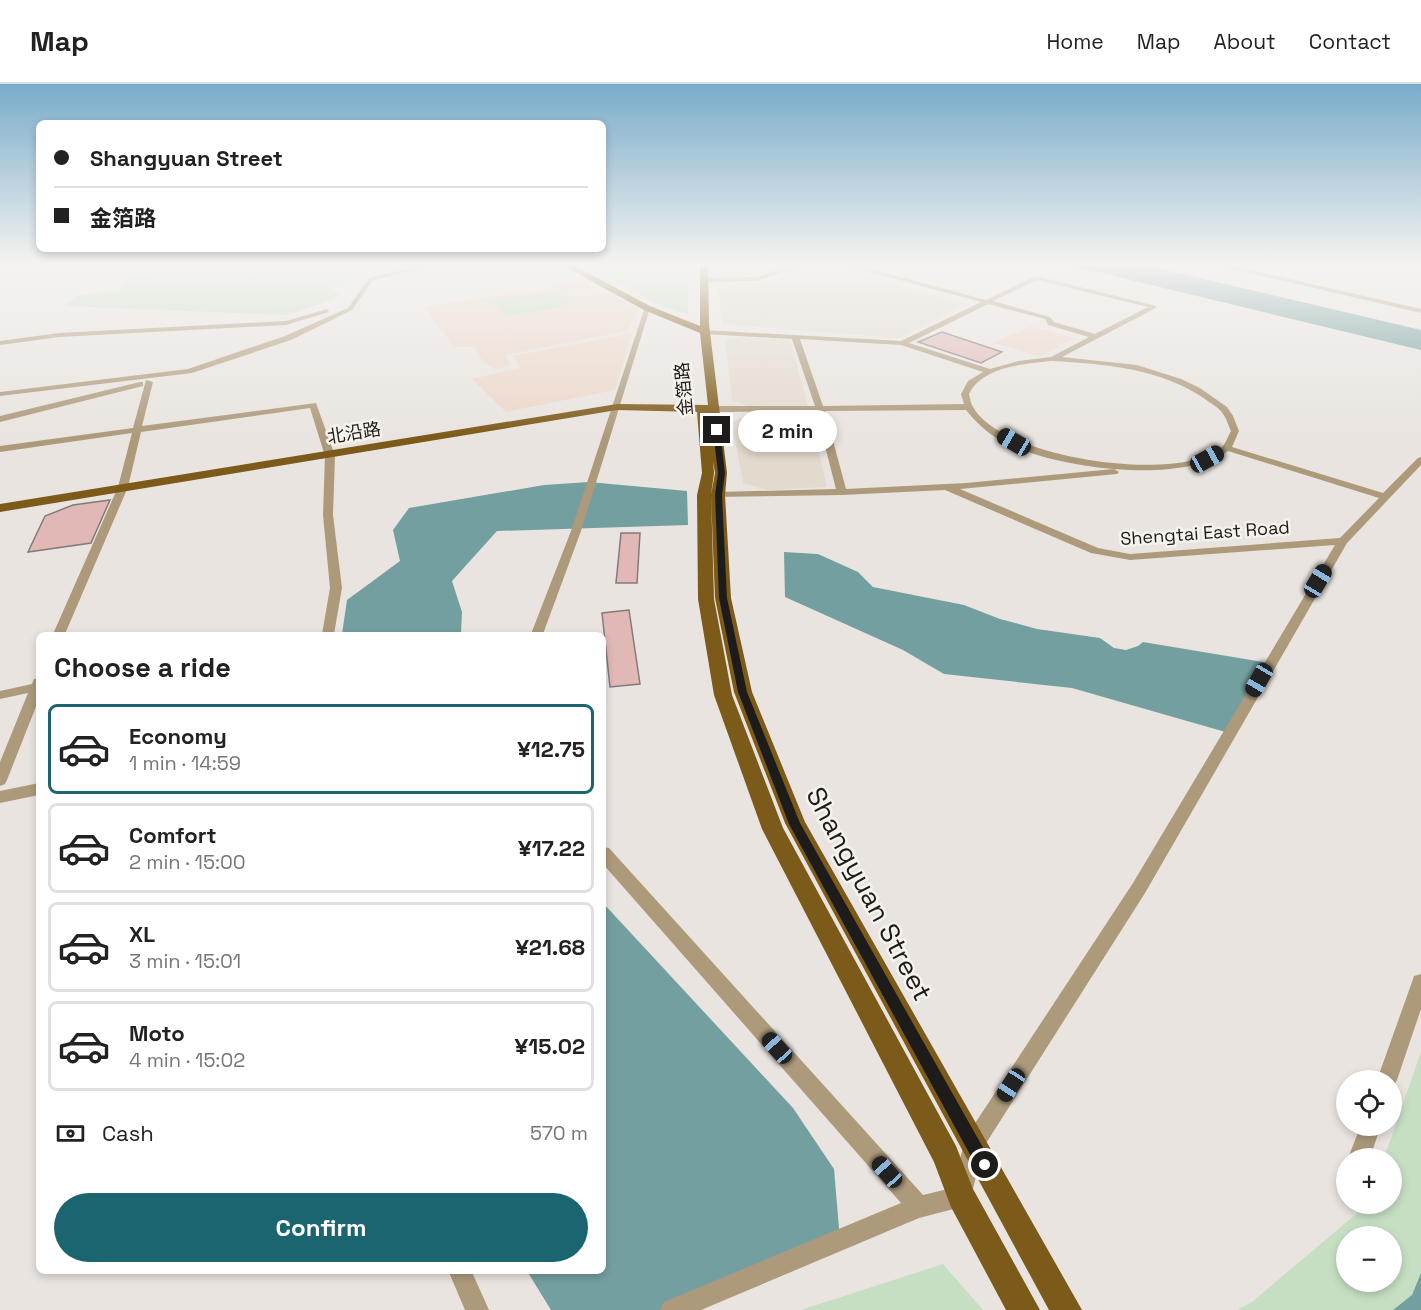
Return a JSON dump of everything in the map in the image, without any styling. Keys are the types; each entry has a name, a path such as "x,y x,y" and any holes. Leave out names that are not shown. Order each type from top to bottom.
{"main road":[{"path":"689,322 700,326"},
{"path":"691,322 700,326"},
{"name":"金箔路","path":"700,322 716,480"},
{"name":"北沿路","path":"0,508 617,408 709,409"},
{"path":"716,480 704,495 706,599 723,695 773,829 946,1156 961,1197 1024,1310"},
{"name":"Shangyuan Street","path":"716,480 723,598 742,692 795,824 1066,1310"}],"street":[{"path":"0,343 59,335 289,322"},
{"path":"0,419 189,371 288,338 322,322"},
{"path":"538,632 576,531 643,322"},
{"path":"903,343 946,322"},
{"path":"1051,322 1096,337"},
{"path":"1052,359 1125,322"},
{"path":"700,326 795,336 903,343 988,371"},
{"path":"795,336 820,409 842,492"},
{"path":"944,486 1038,482 1142,468 1178,466 1197,461 1226,448 1235,431 1227,412 1205,394 1173,379 1134,368 1093,361 1052,359 1024,361 988,371 970,383 965,394 968,407 984,425 1024,446 1054,456 1102,465 1142,468"},
{"path":"0,394 189,371"},
{"path":"60,632 123,487 149,382"},
{"path":"0,449 313,405 330,456 328,515 336,588 328,632"},
{"path":"709,409 968,407"},
{"path":"1226,448 1384,497"},
{"path":"672,1310 919,1207 961,1197 973,1144 1139,888 1343,541 1421,459"},
{"name":"Shengtai East Road","path":"716,480 842,492 944,486 1095,551 1113,555 1142,556 1343,541"},
{"path":"0,695 36,686"},
{"path":"0,780 36,690"},
{"path":"0,797 36,790"},
{"path":"606,857 919,1207"},
{"path":"1390,1070 1421,982"},
{"path":"461,1274 477,1310"}],"shaded area":[{"path":"435,322 632,322 627,331 505,355 511,365 495,369 483,362 474,347 454,347"},
{"path":"723,322 931,322 899,338"},
{"path":"1031,326 1074,338 1040,357 994,343"},
{"path":"632,333 615,390 506,412 472,379 520,368 513,356"},
{"path":"738,337 790,340 808,406 748,406 732,400 725,340"},
{"path":"748,414 810,414 827,487 767,490 743,483 732,423"}],"green space":[{"path":"1421,1052 1421,1310 1237,1310 1252,1302 1336,1231 1336,1292 1402,1292 1402,1226 1342,1226 1356,1214 1402,1214 1402,1148 1387,1148 1392,1136 1402,1136 1402,1106"},
{"path":"943,1264 983,1310 801,1310"}],"water":[{"path":"1306,322 1388,322 1421,330 1421,350"},
{"path":"589,482 687,491 688,525 497,531 452,581 462,612 461,632 342,632 347,600 400,561 393,530 409,508 544,485"},
{"path":"784,552 818,554 858,572 873,587 964,605 1000,619 1037,629 1100,638 1114,648 1126,650 1143,642 1269,663 1229,733 1072,688 944,674 903,650 785,597"},
{"path":"606,906 793,1108 834,1169 840,1240 672,1310 551,1310 529,1274 606,1274"},
{"path":"1421,1273 1421,1310 1393,1310 1412,1295"}],"building":[{"path":"942,332 1002,352 981,363 918,342"},
{"path":"110,500 91,543 28,552 45,516 73,505"},
{"path":"621,533 640,533 637,583 616,583"},
{"path":"629,610 640,684 610,687 606,632 604,632 602,613"}],"route":[{"path":"717,430 721,473 718,495 723,598 742,692 795,824 985,1165"}]}
